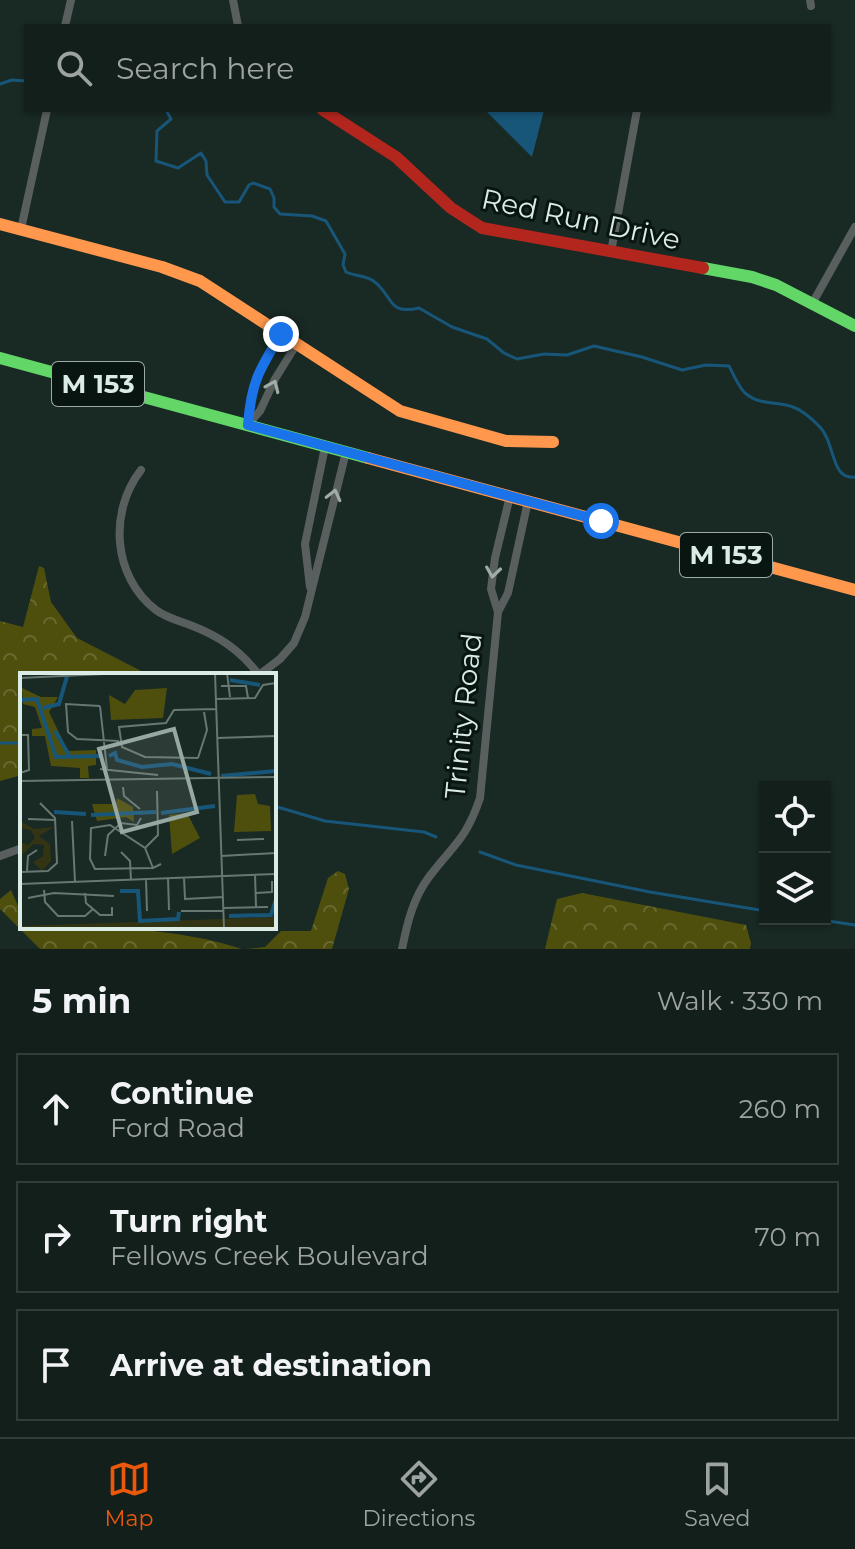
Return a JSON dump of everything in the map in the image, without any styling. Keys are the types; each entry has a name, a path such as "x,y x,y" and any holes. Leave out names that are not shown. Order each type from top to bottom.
{"street":[{"path":"65,24 71,0"},
{"path":"233,0 238,24"},
{"path":"21,229 47,112"},
{"name":"Red Run Drive","path":"326,112 397,158 450,210 469,223 494,232 752,277 776,285 855,326"},
{"path":"611,252 637,112"},
{"path":"0,224 188,276 215,289 400,411 506,441 553,442"},
{"path":"812,304 855,227"},
{"path":"248,425 250,394 257,373 281,334"},
{"path":"248,425 260,411 296,345"},
{"name":"M 153","path":"0,358 855,590"},
{"path":"310,593 305,544 325,447"},
{"path":"262,673 294,643 305,617 346,452"},
{"path":"141,470 129,485 118,528 126,570 138,592 156,610 210,633 231,646 257,673"},
{"name":"Trinity Road","path":"498,612 491,589 510,496"},
{"name":"Trinity Road","path":"402,949 417,896 429,877 461,841 473,820 480,798 498,612 508,593 528,501"},
{"path":"307,528 325,533"},
{"path":"0,856 20,849"}],"green space":[{"path":"39,566 44,568 51,602 77,638 145,673 20,673 20,776 0,781 0,621 23,627"},
{"path":"338,871 345,874 349,889 332,949 246,949 265,947 281,931 311,931 328,878"},
{"path":"11,890 20,910 20,929 0,909 0,899"},
{"path":"582,893 746,925 750,949 545,949 557,899"},
{"path":"20,929 161,932 242,949 40,949"}],"water":[{"path":"487,112 543,112 532,157"}],"waterway":[{"path":"0,84 12,80 24,81"},
{"path":"167,112 171,119 157,131 156,161 178,168 201,153 206,161 207,175 225,202 239,202 253,183 270,189 274,207 280,214 312,216 326,221 345,254 343,265 346,272 372,280 395,306 408,310 419,308 452,327 487,339 517,359 544,354 567,355 594,346 682,370 706,365 729,366 740,387 751,397 793,407 813,420 824,433 841,473 855,477"},
{"path":"0,743 20,743"},
{"path":"276,807 325,821 424,832 436,837"},
{"path":"480,852 516,865 759,910"},
{"path":"831,921 855,925"}],"traffic: fast":[{"path":"703,268 776,285 855,326"},
{"path":"0,358 368,458"}],"traffic: slow":[{"path":"0,224 162,267 200,281 400,411 506,441 553,442"},
{"path":"368,458 855,590"}],"traffic: jam":[{"path":"326,112 396,157 451,208 482,228 703,268"}],"route":[{"path":"281,334 257,373 250,394 248,425 601,521"}]}
